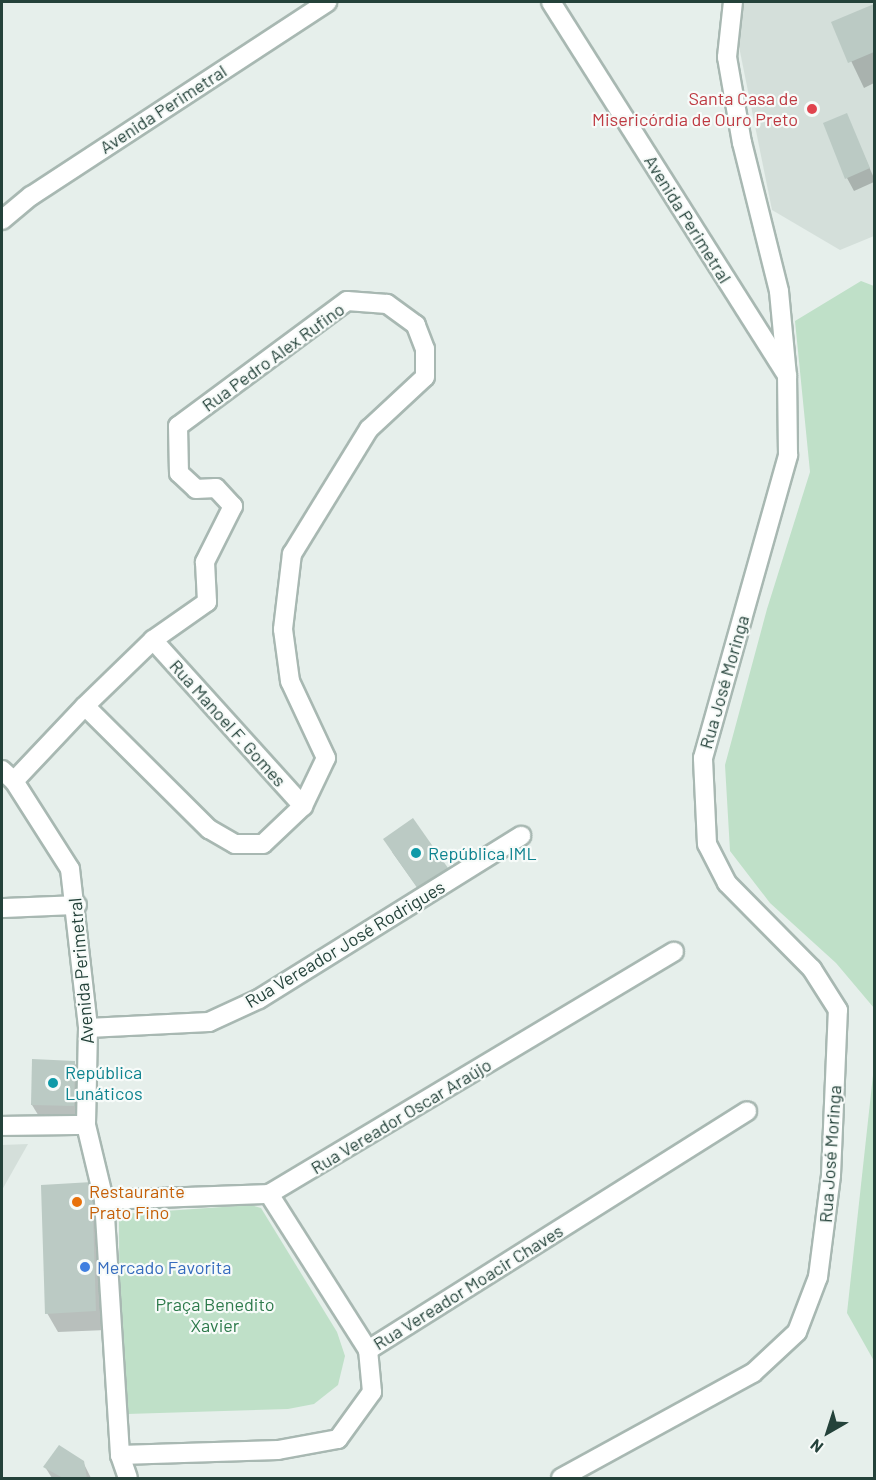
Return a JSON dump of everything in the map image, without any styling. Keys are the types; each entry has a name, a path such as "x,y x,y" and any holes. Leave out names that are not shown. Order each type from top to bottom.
{"street":[{"name":"Avenida Perimetral","path":"2,220 31,196 327,2"},
{"name":"Avenida Perimetral","path":"550,2 787,376"},
{"name":"Rua José Moringa","path":"561,1479 753,1373 796,1332 818,1277 831,1175 838,1010 812,969 727,883 707,844 703,759 788,455 787,376 780,291 742,143 727,57 733,2"},
{"name":"Rua Pedro Alex Rufino","path":"85,706 209,829 236,844 263,844 303,806 326,758 290,681 283,630 292,554 369,429 425,376 425,349 416,325 387,304 346,301 178,426 179,473 196,489 216,488 233,506 206,562 207,602 153,640"},
{"path":"8,775 85,706 153,640"},
{"name":"Rua Manoel F. Gomes","path":"153,640 303,806"},
{"name":"Avenida Perimetral","path":"8,775 70,868 77,905 88,1028 86,1125 104,1200 120,1455 128,1479"},
{"name":"Rua Vereador José Rodrigues","path":"88,1028 209,1022 249,1004 521,836"},
{"path":"2,908 77,905"},
{"name":"Rua Vereador Oscar Araújo","path":"104,1200 269,1194 674,952"},
{"name":"Rua Vereador Moacir Chaves","path":"120,1455 278,1450 338,1438 372,1392 368,1350 747,1111"},
{"path":"2,1126 86,1125"},
{"path":"269,1194 368,1350"}],"shaded area":[{"name":"Santa Casa de Misericórdia de Ouro Preto","path":"730,2 874,2 874,236 840,250 772,210"},
{"path":"28,1144 2,1190 2,1145"}],"green space":[{"path":"861,281 874,286 874,1008 836,963 770,903 730,851 725,765 767,609 810,472 795,321"},
{"path":"874,1066 874,1361 847,1313"},
{"name":"Praça Benedito Xavier","path":"251,1205 261,1208 337,1332 345,1356 338,1385 314,1404 288,1409 127,1414 120,1402 119,1221 122,1214"}],"building":[{"path":"874,4 874,52 848,63 831,22"},
{"path":"847,113 870,168 845,179 823,123"},
{"name":"República IML","path":"413,818 448,868 418,889 383,839"},
{"name":"República Lunáticos","path":"32,1059 75,1061 74,1106 31,1105"},
{"path":"92,1182 96,1311 45,1314 41,1185"},
{"path":"59,1445 84,1461 87,1478 63,1478 43,1467"}],"place":[{"name":"Santa Casa de Misericórdia de Ouro Preto","path":"812,109"},
{"name":"República IML","path":"416,853"},
{"name":"República Lunáticos","path":"53,1083"},
{"name":"Restaurante Prato Fino","path":"77,1202"},
{"name":"Mercado Favorita","path":"85,1267"}]}
